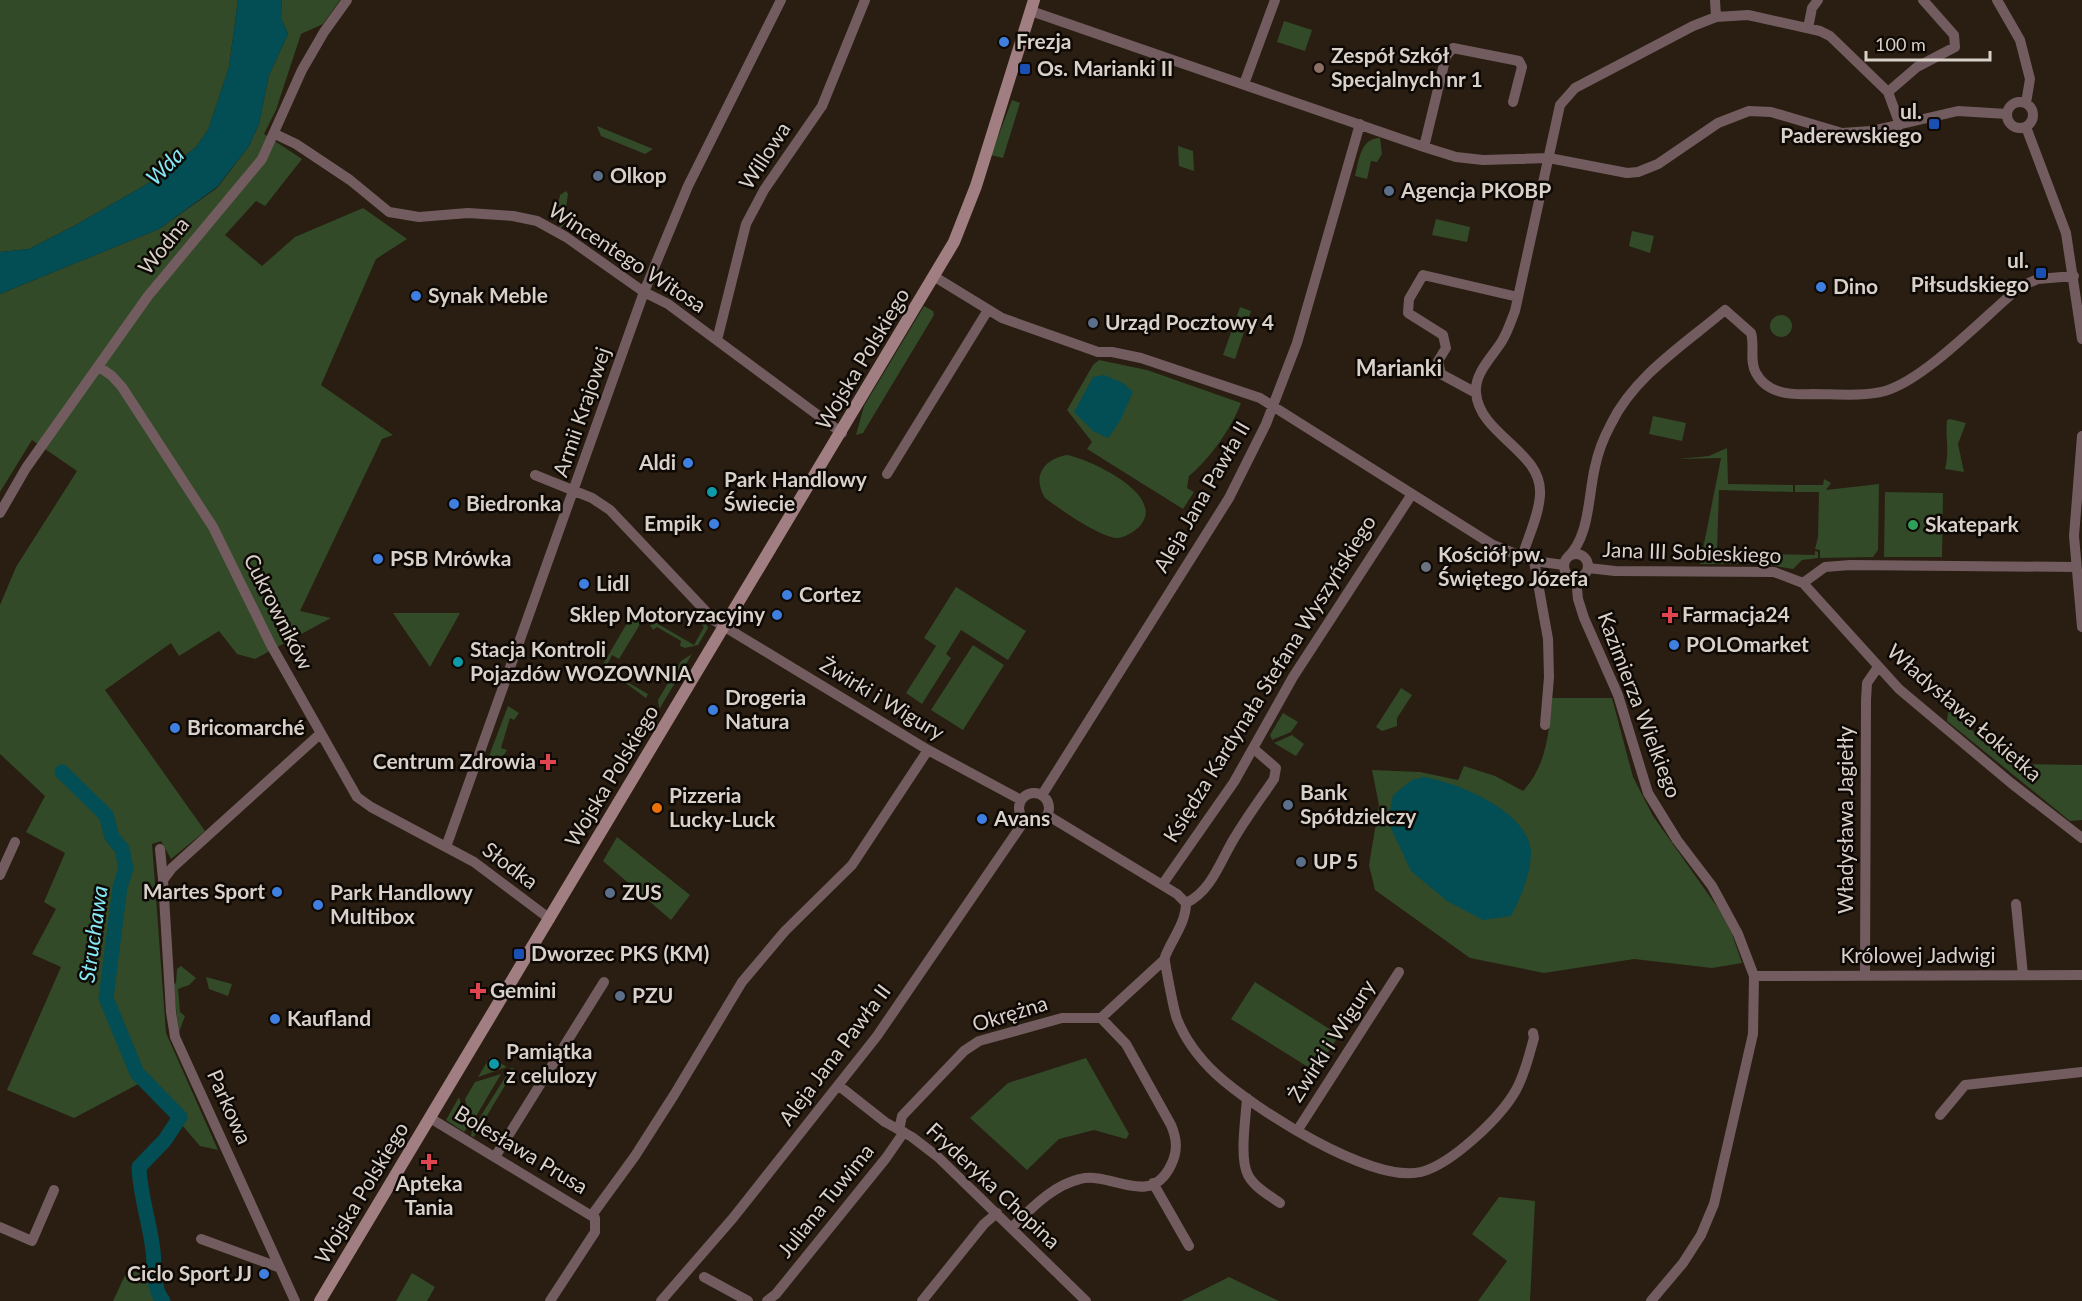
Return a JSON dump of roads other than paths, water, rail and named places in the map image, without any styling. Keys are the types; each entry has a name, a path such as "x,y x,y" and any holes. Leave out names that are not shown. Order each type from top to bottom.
{"street":[{"name":"Wodna","path":"0,513 22,474 168,271 262,159 302,70 347,0"},
{"name":"Armii Krajowej","path":"446,847 575,492 644,292 688,186 781,0"},
{"name":"Willowa","path":"717,340 746,224 764,190 822,106 865,0"},
{"path":"1244,84 1275,0"},
{"path":"1715,0 1716,17"},
{"path":"1808,28 1812,8 1818,0"},
{"path":"1888,92 1917,67 1955,47 1954,35 1923,0"},
{"path":"1997,0 2020,40 2030,79 2026,103 2033,112 2030,123 2026,127"},
{"path":"1032,5 1244,84 1456,157 1483,160 1549,158 1608,171 1638,172 1659,164 1718,123 1749,111 1771,111 1842,133 1871,131 1958,111 2007,114"},
{"name":"Wojska Polskiego","path":"320,1301 935,276 967,214 1032,5"},
{"path":"1522,557 1539,504 1539,480 1530,464 1486,416 1476,393 1479,375 1504,338 1518,297 1560,105 1575,88 1692,26 1716,17 1748,15 1820,31 1838,42 1888,92 1900,124"},
{"path":"1424,147 1446,56 1453,48 1519,61 1522,67 1513,102"},
{"path":"2007,114 2011,105 2026,103"},
{"path":"2007,114 2013,126 2026,127"},
{"name":"Aleja Jana Pawła II","path":"1042,795 1229,498 1274,406 1297,343 1359,124"},
{"path":"2026,127 2060,214 2074,276 2082,339"},
{"name":"Wincentego Witosa","path":"275,134 296,144 350,180 389,212 419,217 480,214 513,216 537,221 574,243 644,292 668,304 842,433"},
{"path":"1476,393 1441,374 1438,361 1446,348 1443,335 1408,313 1409,299 1423,275 1518,297"},
{"path":"935,276 1002,318 1098,352 1112,352 1141,358 1260,398 1493,546 1534,561 1565,561 1573,554 1581,555 1587,560 1588,568 1583,575 1576,578 1568,576 1565,561"},
{"path":"1565,561 1576,548 1601,446 1617,413 1641,382 1725,310 1751,333 1753,366 1756,374 1768,387 1776,391 1798,395 1865,394 1882,391 1906,382 2021,286 2038,279 2074,276"},
{"path":"887,474 988,310"},
{"name":"Cukrowników","path":"98,366 122,387 207,517 320,734 361,800 446,847"},
{"path":"2082,436 2074,524 2082,627"},
{"name":"Żwirki i Wigury","path":"535,475 592,498 610,510 715,621 928,750 1021,801"},
{"name":"Księdza Kardynała Stefana Wyszyńskiego","path":"1162,885 1254,750 1293,677 1412,494"},
{"path":"1581,555 1583,527"},
{"path":"1534,561 1548,639 1549,677 1545,725"},
{"name":"Jana III Sobieskiego","path":"1588,568 1615,571 1774,572 1803,583 1825,567 1850,565 2076,567"},
{"name":"Kazimierza Wielkiego","path":"1576,578 1578,599 1584,618 1618,695 1648,793 1677,840 1712,886 1738,934 1754,976 1753,1034 1714,1204 1701,1235 1683,1263 1651,1301"},
{"name":"Władysława Łokietka","path":"1803,583 1899,689 2011,783 2082,838"},
{"name":"Władysława Jagiełły","path":"1865,975 1866,700 1867,683 1878,667"},
{"path":"163,880 172,868 320,734"},
{"path":"550,1301 595,1232 597,1223 592,1215 635,1156 742,982 780,936 852,865 928,750"},
{"path":"1186,903 1200,893 1218,869 1234,837 1274,779 1276,768 1254,750"},
{"path":"1033,793 1042,795 1048,802 1047,815 1040,822 1025,820 1019,811 1021,801 1033,793"},
{"path":"1012,1227 1059,1187 1078,1179 1097,1178 1134,1187 1153,1184 1163,1177 1174,1159 1176,1146 1174,1132 1126,1044 1101,1018 1164,960 1186,913 1186,903 1182,897 1047,815"},
{"name":"Aleja Jana Pawła II","path":"661,1301 733,1218 877,1036 1025,820"},
{"path":"0,875 15,842"},
{"name":"Słodka","path":"446,847 474,862 550,919"},
{"name":"Parkowa","path":"160,849 171,1012 175,1037 295,1301"},
{"path":"2016,904 2023,975"},
{"name":"Żwirki i Wigury","path":"1164,960 1168,968 1176,1017 1183,1031 1210,1067 1247,1098 1297,1131 1347,1156 1385,1169 1406,1173 1430,1169 1466,1145 1511,1098 1522,1077 1534,1038 1533,1033"},
{"name":"Żwirki i Wigury","path":"1297,1131 1399,972"},
{"name":"Królowej Jadwigi","path":"1754,976 2082,975"},
{"path":"495,1157 604,982"},
{"name":"Okrężna","path":"902,1131 902,1116 964,1051 979,1041 1062,1018 1101,1018"},
{"path":"1940,1115 1965,1085 2082,1072"},
{"name":"Fryderyka Chopina","path":"838,1085 885,1122 938,1156 1086,1301"},
{"path":"1247,1098 1244,1159 1248,1174 1260,1188 1280,1203"},
{"name":"Bolesława Prusa","path":"430,1118 592,1215"},
{"name":"Juliana Tuwima","path":"773,1299 886,1158 902,1131"},
{"path":"1153,1184 1190,1246"},
{"path":"0,1227 32,1241 54,1190"},
{"path":"922,1301 984,1224 997,1212"},
{"path":"201,1239 278,1267"},
{"path":"704,1277 745,1300"}],"water":[{"path":"238,0 282,0 281,18 288,34 269,75 259,124 249,146 217,187 159,229 0,294 0,252 29,249 74,226 154,180 196,147 208,130 229,67"},
{"path":"1104,375 1123,383 1133,392 1120,421 1108,438 1093,431 1074,412 1093,377"},
{"path":"1424,777 1454,785 1486,799 1514,820 1524,832 1531,853 1529,872 1511,916 1483,920 1447,901 1411,871 1388,822 1393,795 1412,780"}],"waterway":[{"name":"Struchawa","path":"62,772 106,815 112,837 122,849 126,868 120,887 106,998 137,1073 180,1117 165,1140 139,1167 152,1241 157,1290 163,1301"}],"place":[{"name":"Frezja","path":"1004,42"},
{"name":"Zespół Szkół Specjalnych nr 1","path":"1319,68"},
{"name":"Os. Marianki II","path":"1025,69"},
{"name":"ul. Paderewskiego","path":"1934,124"},
{"name":"Olkop","path":"598,176"},
{"name":"Agencja PKOBP","path":"1389,191"},
{"name":"ul. Piłsudskiego","path":"2041,273"},
{"name":"Dino","path":"1821,287"},
{"name":"Synak Meble","path":"416,296"},
{"name":"Urząd Pocztowy 4","path":"1093,323"},
{"name":"Aldi","path":"688,463"},
{"name":"Park Handlowy Świecie","path":"712,492"},
{"name":"Biedronka","path":"454,504"},
{"name":"Empik","path":"714,524"},
{"name":"Skatepark","path":"1913,525"},
{"name":"PSB Mrówka","path":"378,559"},
{"name":"Kościół pw. Świętego Józefa","path":"1426,567"},
{"name":"Lidl","path":"584,584"},
{"name":"Cortez","path":"787,595"},
{"name":"Sklep Motoryzacyjny","path":"777,615"},
{"name":"Farmacja24","path":"1670,615"},
{"name":"POLOmarket","path":"1674,645"},
{"name":"Stacja Kontroli Pojazdów WOZOWNIA","path":"458,662"},
{"name":"Drogeria Natura","path":"713,710"},
{"name":"Bricomarché","path":"175,728"},
{"name":"Centrum Zdrowia","path":"548,762"},
{"name":"Bank Spółdzielczy","path":"1288,805"},
{"name":"Pizzeria Lucky-Luck","path":"657,808"},
{"name":"Avans","path":"982,819"},
{"name":"UP 5","path":"1301,862"},
{"name":"Martes Sport","path":"277,892"},
{"name":"ZUS","path":"610,893"},
{"name":"Park Handlowy Multibox","path":"318,905"},
{"name":"Dworzec PKS (KM)","path":"519,954"},
{"name":"Gemini","path":"478,991"},
{"name":"PZU","path":"620,996"},
{"name":"Kaufland","path":"275,1019"},
{"name":"Pamiątka z celulozy","path":"494,1064"},
{"name":"Apteka Tania","path":"429,1162"},
{"name":"Ciclo Sport JJ","path":"264,1274"}],"district":[{"name":"Marianki","path":"1399,368"}],"water label":[{"name":"Wda","path":"165,166"}]}
